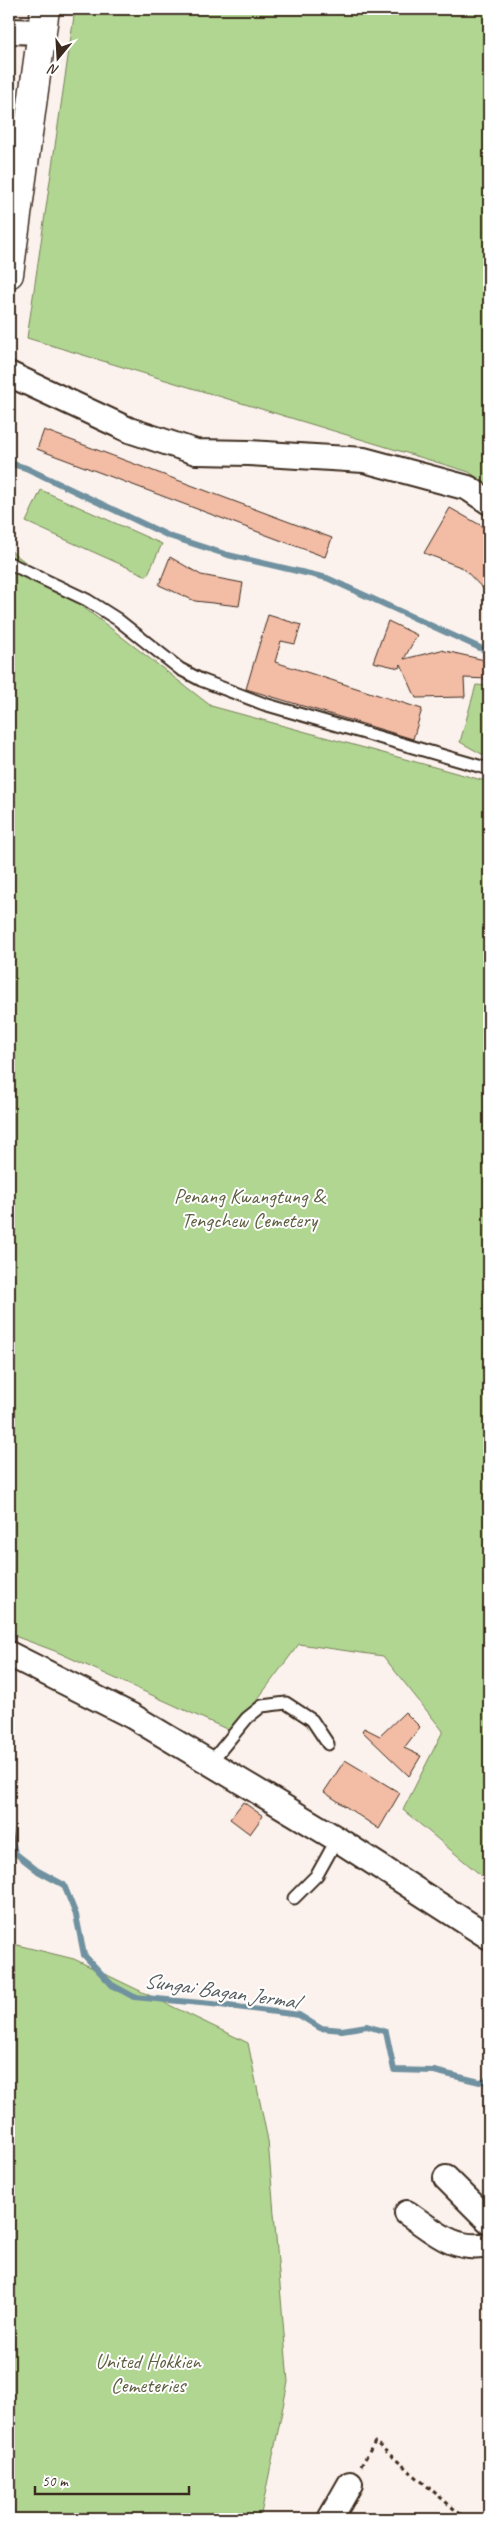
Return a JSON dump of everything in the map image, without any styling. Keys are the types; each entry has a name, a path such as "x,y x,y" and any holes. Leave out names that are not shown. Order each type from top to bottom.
{"main road":[{"path":"10,266 44,21"}],"street":[{"path":"9,31 44,21"},
{"path":"9,374 130,430 196,452 249,453 364,460 468,488 489,502"},
{"path":"9,1654 132,1716 336,1839 489,1937"},
{"path":"446,2178 489,2221"},
{"path":"407,2213 448,2241 473,2248 489,2245"},
{"path":"331,2519 350,2484"}],"lane":[{"path":"9,563 87,600 117,619 180,669 201,680 273,707 489,769"},
{"path":"210,1763 246,1718 262,1706 286,1703 312,1720 328,1744"},
{"path":"294,1898 316,1875 336,1839"}],"path":[{"path":"350,2484 375,2442 466,2519"}],"green space":[{"path":"75,9 489,9 489,486 469,472 27,338"},
{"path":"41,490 162,544 147,576 26,522"},
{"name":"Penang Kwangtung & Tengchew Cemetery","path":"11,551 211,706 489,782 489,1882 403,1810 443,1731 383,1656 299,1644 233,1732 55,1651 9,1634 9,555"},
{"path":"476,685 489,686 489,758 460,742"},
{"name":"United Hokkien Cemeteries","path":"9,1943 74,1959 248,2043 268,2141 288,2382 260,2519 9,2519"}],"building":[{"path":"44,430 332,538 325,557 37,449"},
{"path":"450,508 489,530 489,595 463,568 424,553"},
{"path":"170,557 201,575 243,583 239,606 195,601 159,585"},
{"path":"268,615 301,625 295,644 281,641 275,662 422,709 413,739 246,689"},
{"path":"388,621 417,635 404,659 441,650 489,661 489,679 464,678 465,697 416,698 401,664 399,668 373,662"},
{"path":"405,1712 420,1727 404,1748 421,1756 409,1776 362,1731 364,1728 380,1736"},
{"path":"345,1760 400,1793 379,1829 324,1792"},
{"path":"243,1802 263,1816 250,1834 230,1819"}],"waterway":[{"path":"9,463 26,468 169,536 228,555 327,578 489,652"},
{"name":"Sungai Bagan Jermal","path":"9,1829 15,1853 38,1871 64,1885 76,1915 84,1955 112,1985 134,1997 212,2004 299,2015 320,2028 342,2030 367,2026 386,2032 394,2070 434,2071 480,2082 489,2079"}]}
